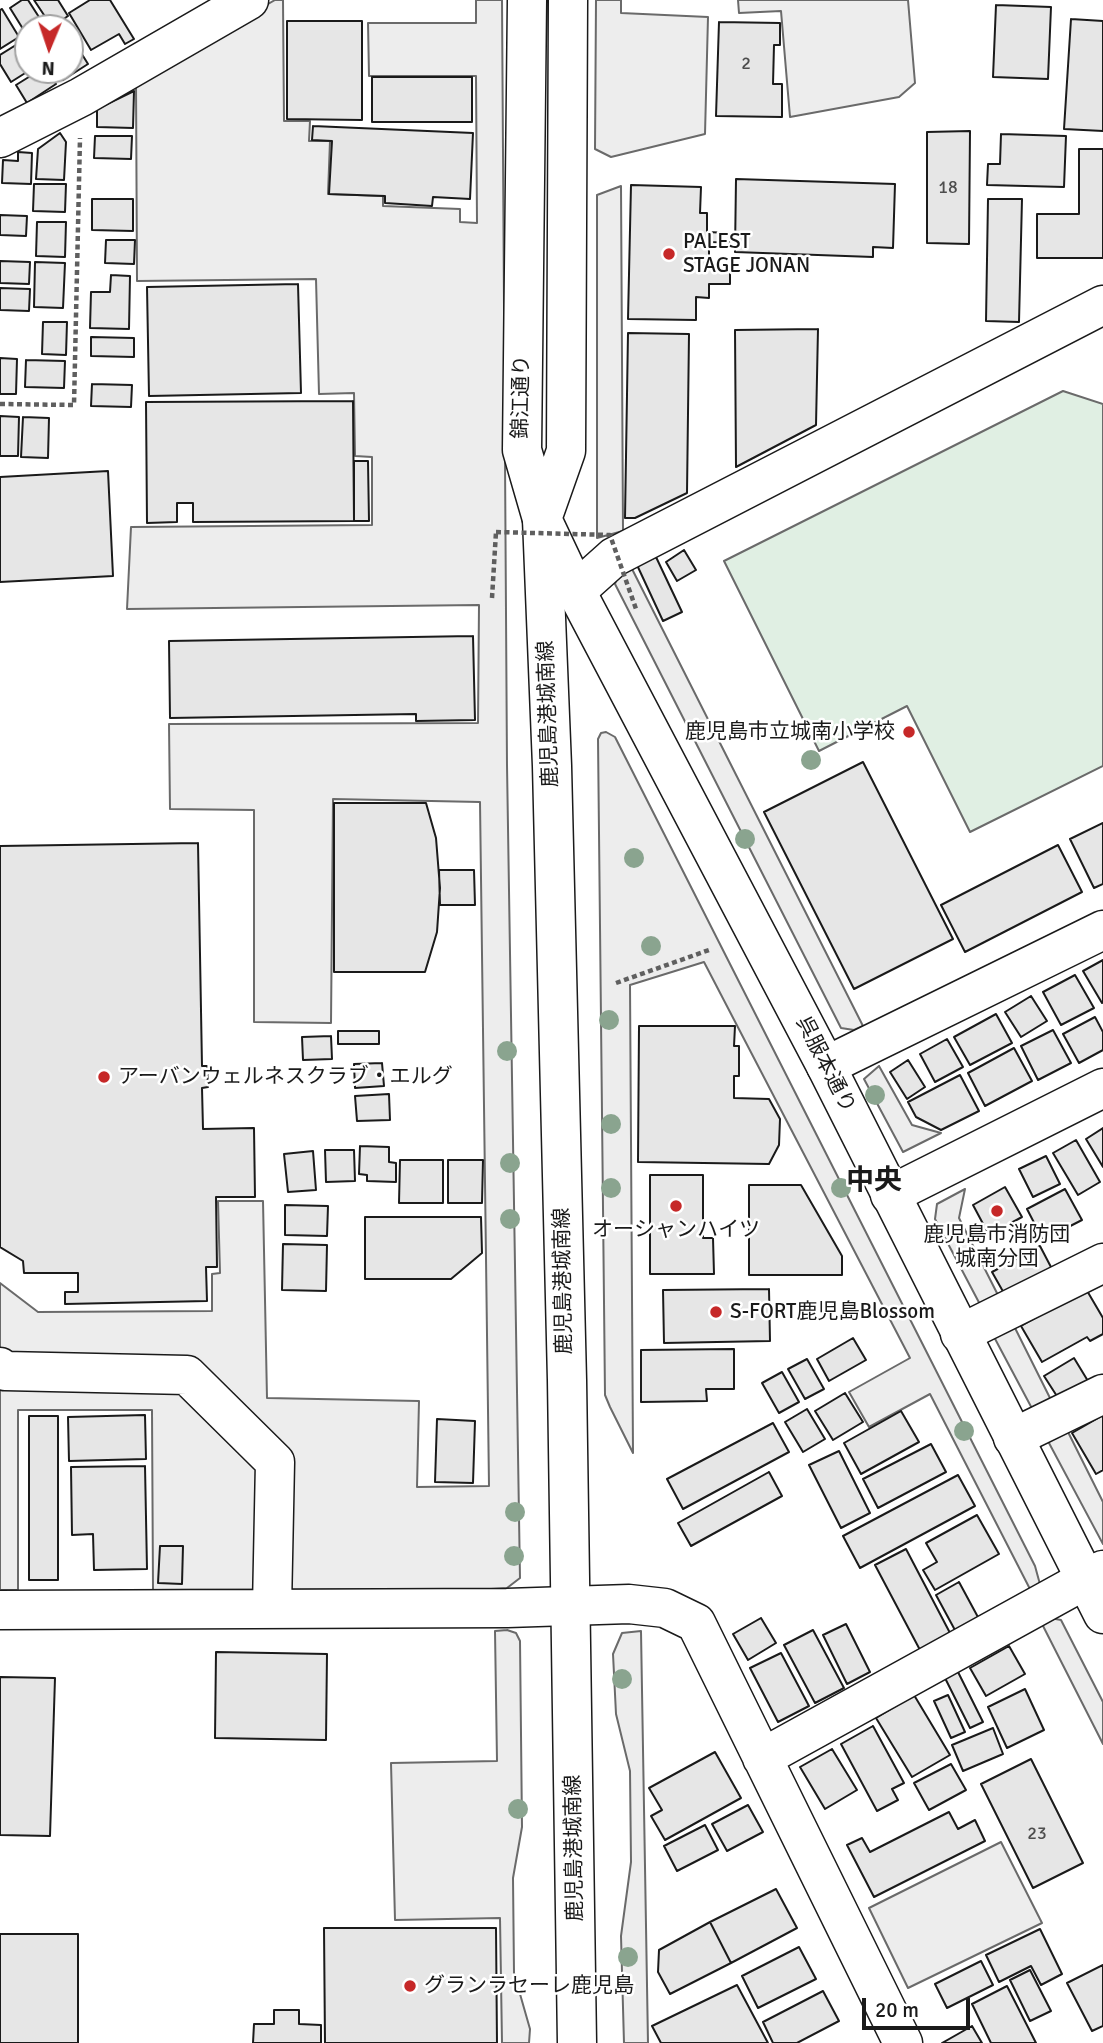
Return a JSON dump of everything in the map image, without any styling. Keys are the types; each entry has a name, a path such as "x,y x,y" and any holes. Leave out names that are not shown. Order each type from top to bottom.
{"main road":[{"path":"0,138 80,97 249,0"},
{"name":"錦江通り","path":"527,0 522,450 542,519"},
{"name":"錦江通り","path":"542,519 566,451 568,0"},
{"path":"576,591 614,557 1103,305"},
{"name":"呉服本通り","path":"542,519 576,591 826,1066 1013,1438 1094,1575 1103,1614"},
{"name":"鹿児島港城南線","path":"542,519 552,766 572,1607 577,2043"},
{"path":"826,1066 1103,930"},
{"path":"890,1195 1103,1088"},
{"path":"960,1334 1103,1263"},
{"path":"0,1367 5,1371 187,1375 275,1462 272,1607"},
{"path":"1013,1438 1103,1394"},
{"path":"762,1758 1094,1575"},
{"path":"0,1611 572,1607 629,1604 665,1608 696,1623 903,2043"}],"path":[{"path":"0,404 74,405 80,97"},
{"path":"492,598 496,533 610,535 636,609"},
{"path":"616,983 709,950"}],"green space":[{"path":"1063,391 1103,404 1103,766 970,832 907,706 819,751 724,561"}],"shaded area":[{"path":"275,0 283,0 284,121 310,121 309,141 330,141 328,194 383,196 383,206 460,209 460,222 477,223 476,76 369,76 368,23 476,23 476,0 502,0 507,765 520,1578 507,1588 491,1589 153,1590 152,1410 18,1410 18,1590 0,1590 0,1283 38,1312 212,1311 212,1274 220,1273 218,1201 263,1201 267,1398 419,1401 417,1487 489,1486 480,802 333,799 331,1023 254,1022 254,810 170,809 169,724 478,723 479,605 127,609 131,527 372,525 372,457 355,456 354,393 319,394 316,279 137,281 136,81"},
{"path":"596,0 621,0 621,13 708,17 705,134 611,157 595,149"},
{"path":"738,0 908,0 915,83 899,97 790,117 781,11 739,13"},
{"path":"621,186 623,531 597,538 597,195"},
{"path":"629,563 863,1026 854,1030 841,1028 615,584 619,572"},
{"path":"606,732 615,737 1035,1566 1041,1588 1032,1593 930,1394 869,1427 849,1392 910,1358 704,962 630,985 633,1453 610,1407 605,1395 598,739 601,733"},
{"path":"879,1066 912,1125 941,1133 903,1152 864,1079"},
{"path":"965,1189 959,1218 1003,1305 984,1312 935,1219 937,1204"},
{"path":"1011,1320 1056,1410 1036,1416 993,1335"},
{"path":"1065,1426 1103,1502 1103,1544 1049,1443 1050,1436"},
{"path":"1040,1620 1061,1620 1103,1702 1103,1744"},
{"path":"507,1630 516,1633 520,1641 522,1827 513,1878 514,1973 530,2029 529,2043 502,2043 500,1918 395,1920 391,1763 497,1761 495,1631"},
{"path":"641,1631 648,2043 624,2043 621,1936 631,1862 630,1771 616,1714 613,1654 622,1633"},
{"path":"1001,1842 1042,1923 908,1988 869,1908"}],"building":[{"path":"22,0 28,0 37,14 14,14 10,8"},
{"path":"34,0 58,0 67,14 43,14"},
{"path":"90,0 110,0 134,39 125,44 119,34 91,50 84,38 84,14 69,13"},
{"path":"996,5 1051,7 1048,79 993,77"},
{"path":"2,9 14,29 14,40 0,49"},
{"path":"1071,19 1103,21 1103,131 1064,129"},
{"path":"287,21 362,21 362,120 287,119"},
{"path":"719,22 780,23 780,45 774,45 773,84 782,84 782,117 716,116"},
{"path":"14,46 14,80 11,82 0,64 0,55"},
{"path":"372,77 472,77 472,122 372,122"},
{"path":"18,84 56,84 27,103"},
{"path":"134,91 133,128 97,127 97,109"},
{"path":"313,126 473,133 470,199 433,197 432,206 385,203 385,196 329,194 332,141 312,140"},
{"path":"970,131 969,244 927,243 927,132"},
{"path":"60,133 66,142 64,180 36,179 38,149"},
{"path":"1001,134 1066,136 1064,187 987,185 988,164 1000,164"},
{"path":"95,136 132,136 131,159 94,158"},
{"path":"1079,149 1103,149 1103,258 1037,258 1037,214 1079,214"},
{"path":"18,152 32,153 31,184 2,183 3,160 18,161"},
{"path":"736,179 895,184 893,248 873,247 873,257 735,252"},
{"path":"34,184 66,184 65,212 33,211"},
{"name":"PALEST STAGE JONAN","path":"631,185 701,187 700,213 707,213 707,232 730,233 730,243 709,242 709,265 730,265 730,284 709,284 709,298 696,297 696,320 628,319"},
{"path":"92,199 133,199 133,231 92,230"},
{"path":"988,199 1022,199 1019,322 986,321"},
{"path":"0,215 27,216 26,236 0,235"},
{"path":"37,222 66,222 65,257 36,256"},
{"path":"106,240 135,240 134,264 105,263"},
{"path":"0,261 30,262 29,284 0,283"},
{"path":"35,262 65,263 63,308 34,307"},
{"path":"111,275 130,276 129,329 90,328 91,292 110,292"},
{"path":"298,284 301,393 149,396 147,287"},
{"path":"0,288 30,289 29,311 0,310"},
{"path":"43,322 67,322 66,355 42,354"},
{"path":"818,329 816,425 736,467 735,330"},
{"path":"628,333 689,334 687,493 635,518 625,518"},
{"path":"91,337 134,338 134,357 91,356"},
{"path":"0,358 17,359 16,394 0,394"},
{"path":"26,360 65,361 64,388 25,387"},
{"path":"92,384 132,385 131,407 91,406"},
{"path":"353,401 354,521 193,522 193,503 177,503 177,522 147,523 146,402"},
{"path":"0,416 19,417 18,456 0,456"},
{"path":"23,417 49,418 48,458 21,457"},
{"path":"354,461 368,461 369,521 354,521"},
{"path":"108,471 113,576 0,582 0,477"},
{"path":"684,550 696,570 677,581 666,562"},
{"path":"656,557 682,612 663,621 637,565"},
{"path":"473,636 475,720 416,721 416,714 170,718 169,641"},
{"path":"863,762 953,939 854,989 764,812"},
{"path":"334,803 426,803 436,838 440,888 437,932 425,972 334,972"},
{"path":"1103,823 1103,884 1094,888 1070,839"},
{"name":"アーバンウェルネスクラブ・エルグ","path":"198,843 202,1066 207,1066 208,1087 202,1088 203,1129 254,1128 255,1197 216,1197 217,1267 206,1267 207,1301 65,1304 65,1292 78,1292 78,1273 24,1273 23,1261 0,1247 0,846"},
{"path":"1058,845 1082,892 965,952 941,905"},
{"path":"439,870 474,870 475,905 440,905"},
{"path":"1103,960 1103,1002 1102,1003 1083,971"},
{"path":"1075,975 1094,1008 1061,1025 1043,992"},
{"path":"1031,996 1047,1021 1021,1037 1005,1012"},
{"path":"996,1014 1012,1043 970,1065 954,1037"},
{"path":"1095,1017 1103,1032 1103,1050 1079,1063 1063,1034"},
{"path":"639,1026 735,1026 734,1046 739,1046 739,1076 734,1076 734,1098 769,1099 780,1119 779,1145 769,1164 638,1162"},
{"path":"1053,1030 1071,1063 1038,1080 1021,1046"},
{"path":"338,1031 379,1031 379,1044 338,1044"},
{"path":"331,1036 332,1059 303,1060 302,1037"},
{"path":"947,1039 963,1067 935,1082 920,1054"},
{"path":"1014,1048 1032,1081 985,1106 968,1073"},
{"path":"908,1060 925,1087 907,1099 890,1072"},
{"path":"382,1063 384,1086 355,1088 354,1064"},
{"path":"960,1075 979,1111 941,1130 916,1117 908,1102"},
{"path":"389,1094 390,1120 357,1121 355,1096"},
{"path":"1103,1128 1103,1167 1086,1139"},
{"path":"1076,1140 1100,1182 1078,1195 1053,1153"},
{"path":"360,1146 389,1147 389,1162 396,1163 396,1182 367,1181 367,1175 359,1174"},
{"path":"325,1150 354,1150 355,1181 326,1182"},
{"path":"313,1151 316,1190 288,1192 284,1154"},
{"path":"1046,1156 1060,1184 1033,1197 1019,1169"},
{"path":"400,1160 443,1160 443,1203 399,1203"},
{"path":"448,1160 483,1160 482,1203 448,1203"},
{"name":"オーシャンハイツ","path":"650,1175 703,1175 703,1238 713,1238 714,1274 650,1274"},
{"path":"749,1185 801,1185 842,1256 842,1275 749,1275"},
{"name":"鹿児島市消防団 城南分団","path":"1005,1187 1022,1217 989,1235 973,1205"},
{"path":"1065,1189 1082,1220 1043,1240 1027,1209"},
{"path":"285,1205 328,1206 327,1236 285,1235"},
{"path":"365,1217 481,1217 482,1253 451,1279 365,1279"},
{"path":"283,1244 327,1245 326,1291 282,1290"},
{"path":"1040,1246 1052,1269 1005,1295 992,1272"},
{"name":"S-FORT鹿児島Blossom","path":"769,1289 770,1341 664,1343 663,1290"},
{"path":"1086,1289 1103,1318 1103,1334 1090,1341 1087,1337 1042,1362 1021,1326"},
{"path":"853,1338 866,1360 829,1381 817,1359"},
{"path":"734,1349 734,1389 706,1389 707,1401 641,1402 641,1350"},
{"path":"1074,1358 1091,1386 1062,1404 1044,1376"},
{"path":"807,1359 824,1389 805,1399 788,1369"},
{"path":"782,1372 799,1402 779,1413 762,1383"},
{"path":"845,1393 863,1422 833,1440 815,1411"},
{"path":"807,1409 825,1439 803,1452 785,1422"},
{"path":"901,1411 919,1442 861,1474 844,1443"},
{"path":"145,1415 146,1459 69,1461 68,1417"},
{"path":"1103,1415 1103,1470 1096,1474 1072,1433"},
{"path":"29,1416 58,1416 58,1580 29,1580"},
{"path":"437,1419 475,1421 473,1483 435,1482"},
{"path":"773,1423 789,1452 683,1509 667,1479"},
{"path":"931,1444 946,1472 878,1508 863,1479"},
{"path":"839,1451 870,1513 841,1528 809,1465"},
{"path":"145,1466 147,1569 94,1570 93,1534 72,1535 71,1467"},
{"path":"769,1472 782,1496 691,1546 678,1523"},
{"path":"958,1475 975,1506 860,1568 843,1536"},
{"path":"977,1515 999,1554 935,1590 923,1570 937,1562 926,1543"},
{"path":"160,1546 183,1546 182,1584 158,1583"},
{"path":"906,1549 950,1633 920,1650 875,1565"},
{"path":"959,1582 979,1619 956,1632 936,1595"},
{"path":"761,1618 776,1643 748,1660 733,1634"},
{"path":"846,1624 870,1672 847,1684 823,1635"},
{"path":"813,1630 844,1688 815,1703 784,1645"},
{"path":"1009,1646 1025,1674 986,1696 970,1668"},
{"path":"216,1652 327,1654 326,1740 215,1738"},
{"path":"781,1653 809,1706 778,1722 750,1668"},
{"path":"957,1670 983,1722 970,1728 944,1676"},
{"path":"0,1677 55,1678 50,1836 0,1835"},
{"path":"1025,1689 1044,1730 1007,1748 988,1707"},
{"path":"914,1695 950,1755 912,1777 876,1718"},
{"path":"948,1695 965,1732 951,1738 934,1701"},
{"path":"873,1726 904,1783 892,1789 898,1800 877,1811 841,1744"},
{"path":"993,1728 1003,1754 963,1771 952,1745"},
{"path":"832,1749 857,1790 825,1809 800,1767"},
{"path":"715,1752 741,1798 665,1840 651,1816 662,1810 649,1788"},
{"path":"1031,1759 1083,1863 1033,1888 981,1784"},
{"path":"951,1764 966,1790 929,1810 914,1783"},
{"path":"748,1805 763,1832 727,1851 712,1824"},
{"path":"949,1812 958,1829 975,1820 985,1841 874,1897 847,1845 862,1838 870,1852"},
{"path":"705,1825 718,1850 677,1871 664,1846"},
{"path":"776,1889 797,1928 731,1963 710,1922"},
{"path":"710,1922 731,1963 670,1994 658,1972 659,1950"},
{"name":"グランラセーレ鹿児島","path":"324,1928 496,1928 497,2043 325,2043"},
{"path":"1040,1929 1062,1974 1041,1985 1031,1966 999,1982 986,1955"},
{"path":"0,1934 78,1934 78,2043 0,2043"},
{"path":"799,1947 816,1979 758,2008 742,1976"},
{"path":"981,1961 993,1985 947,2008 935,1984"},
{"path":"1103,1965 1103,2026 1092,2031 1067,1983"},
{"path":"1030,1970 1051,2011 1030,2021 1010,1980"},
{"path":"737,1985 768,2043 661,2043 652,2026"},
{"path":"1007,1986 1036,2043 991,2043 972,2004"},
{"path":"823,1991 839,2021 797,2043 773,2043 763,2022"},
{"path":"274,2010 299,2010 299,2024 321,2025 321,2043 253,2043 254,2024 274,2024"},
{"path":"972,2026 982,2043 942,2043"}],"place":[{"name":"PALEST STAGE JONAN","path":"669,254"},
{"name":"鹿児島市立城南小学校","path":"909,732"},
{"name":"アーバンウェルネスクラブ・エルグ","path":"104,1077"},
{"name":"オーシャンハイツ","path":"676,1206"},
{"name":"鹿児島市消防団 城南分団","path":"997,1211"},
{"name":"S-FORT鹿児島Blossom","path":"716,1312"},
{"name":"グランラセーレ鹿児島","path":"410,1986"}],"district":[{"name":"中央","path":"874,1182"}]}
